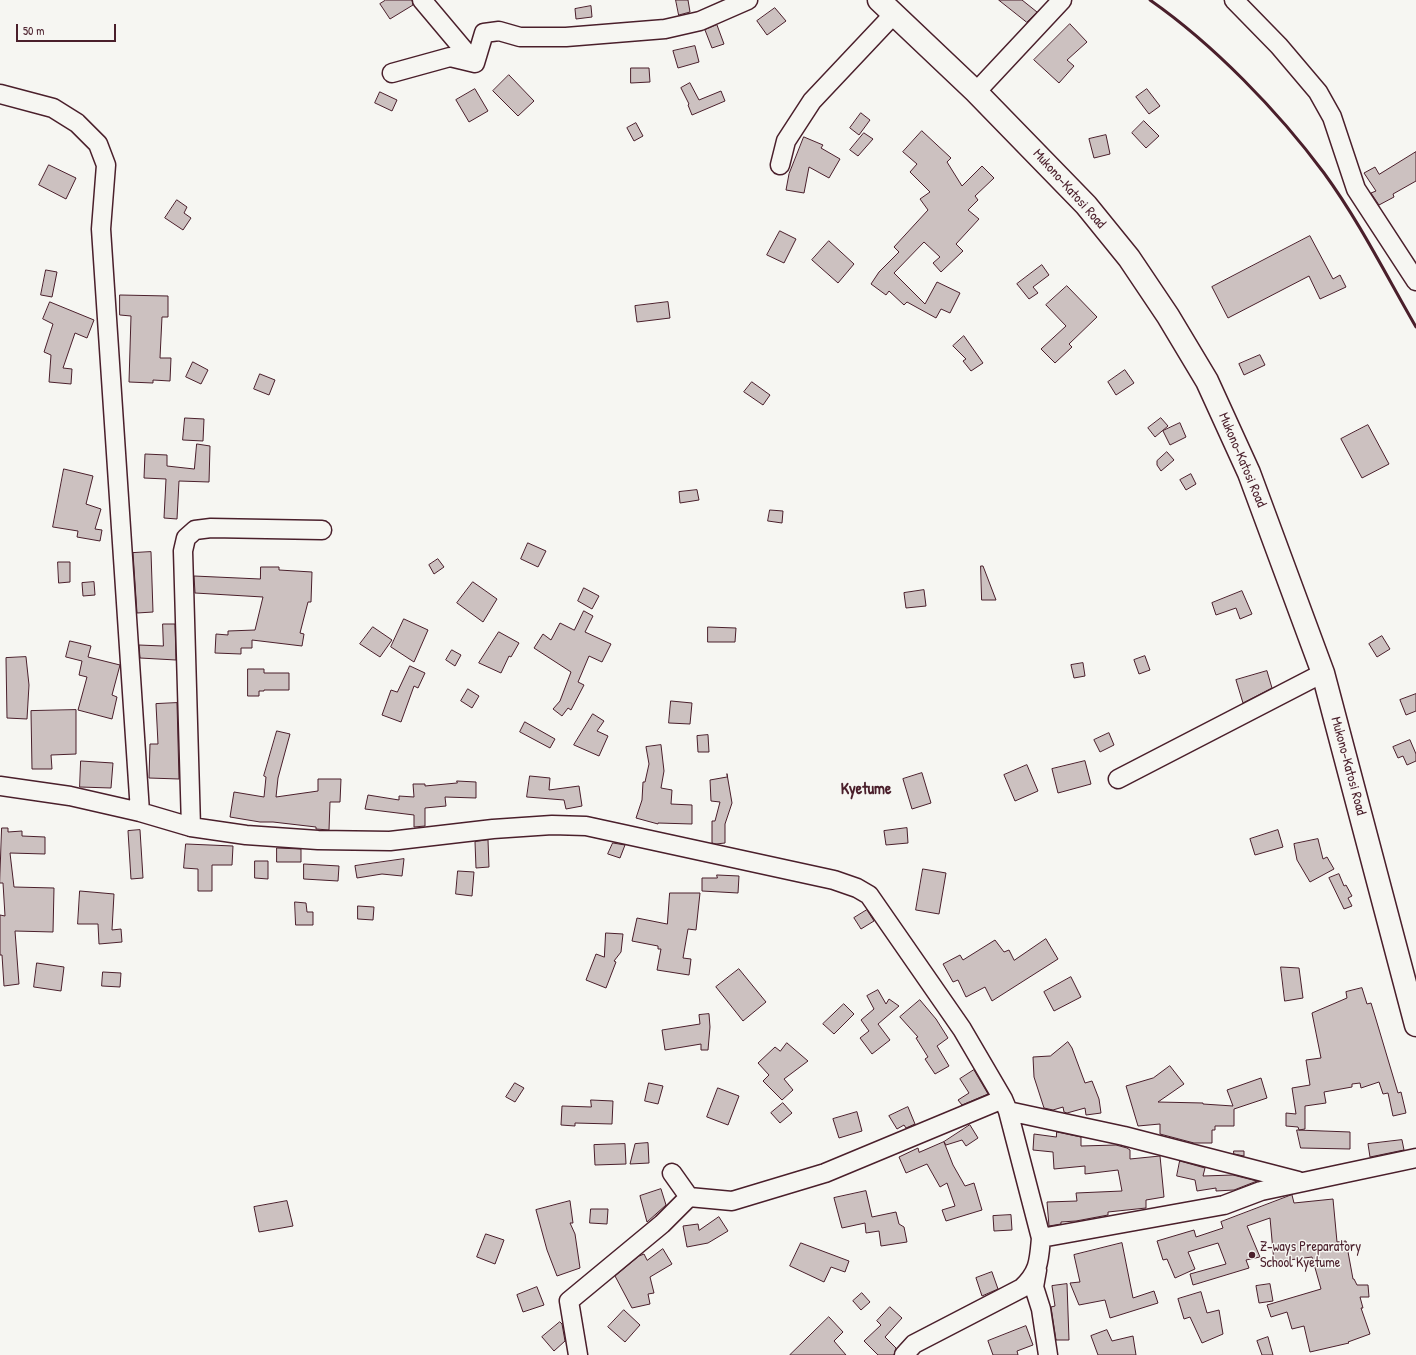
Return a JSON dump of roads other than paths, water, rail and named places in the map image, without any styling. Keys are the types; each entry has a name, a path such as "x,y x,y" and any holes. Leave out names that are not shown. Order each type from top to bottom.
{"main road":[{"name":"Mukono-Katosi Road","path":"886,7 976,92 1086,205 1129,258 1168,316 1207,381 1249,473 1323,673 1416,1025"}],"street":[{"path":"422,0 475,63"},
{"path":"475,63 484,33 499,31 520,37 566,36 665,29 700,21 748,0"},
{"path":"976,92 1062,0"},
{"path":"1234,0 1280,46 1318,92 1332,117 1356,189 1416,281"},
{"path":"780,165 786,141 812,101 886,7"},
{"path":"392,73 450,57 475,63"},
{"path":"0,94 53,108 77,123 98,144 106,165 101,229 140,812"},
{"path":"191,827 183,551 186,538 195,530 211,528 322,530"},
{"path":"1118,779 1323,673"},
{"path":"0,786 70,796 140,812 191,827 246,835 318,840 390,841 493,829 552,825 586,826 844,883 857,888 869,895 962,1029 1005,1105 1041,1238 1034,1288 1041,1309 1048,1355"},
{"path":"672,1173 689,1197 732,1201 825,1173 1005,1105 1300,1181"},
{"path":"1041,1238 1224,1205 1261,1191 1300,1181 1416,1158"},
{"path":"578,1355 569,1301 662,1224 689,1197"},
{"path":"904,1355 914,1344 1022,1288 1032,1279 1038,1265"}],"railway":[{"path":"1150,0 1174,18 1221,58 1265,103 1306,150 1337,191 1349,210 1416,327"}],"place":[{"name":"Z-ways Preparatory School Kyetume","path":"1252,1255"}],"district":[{"name":"Kyetume","path":"866,790"}]}
